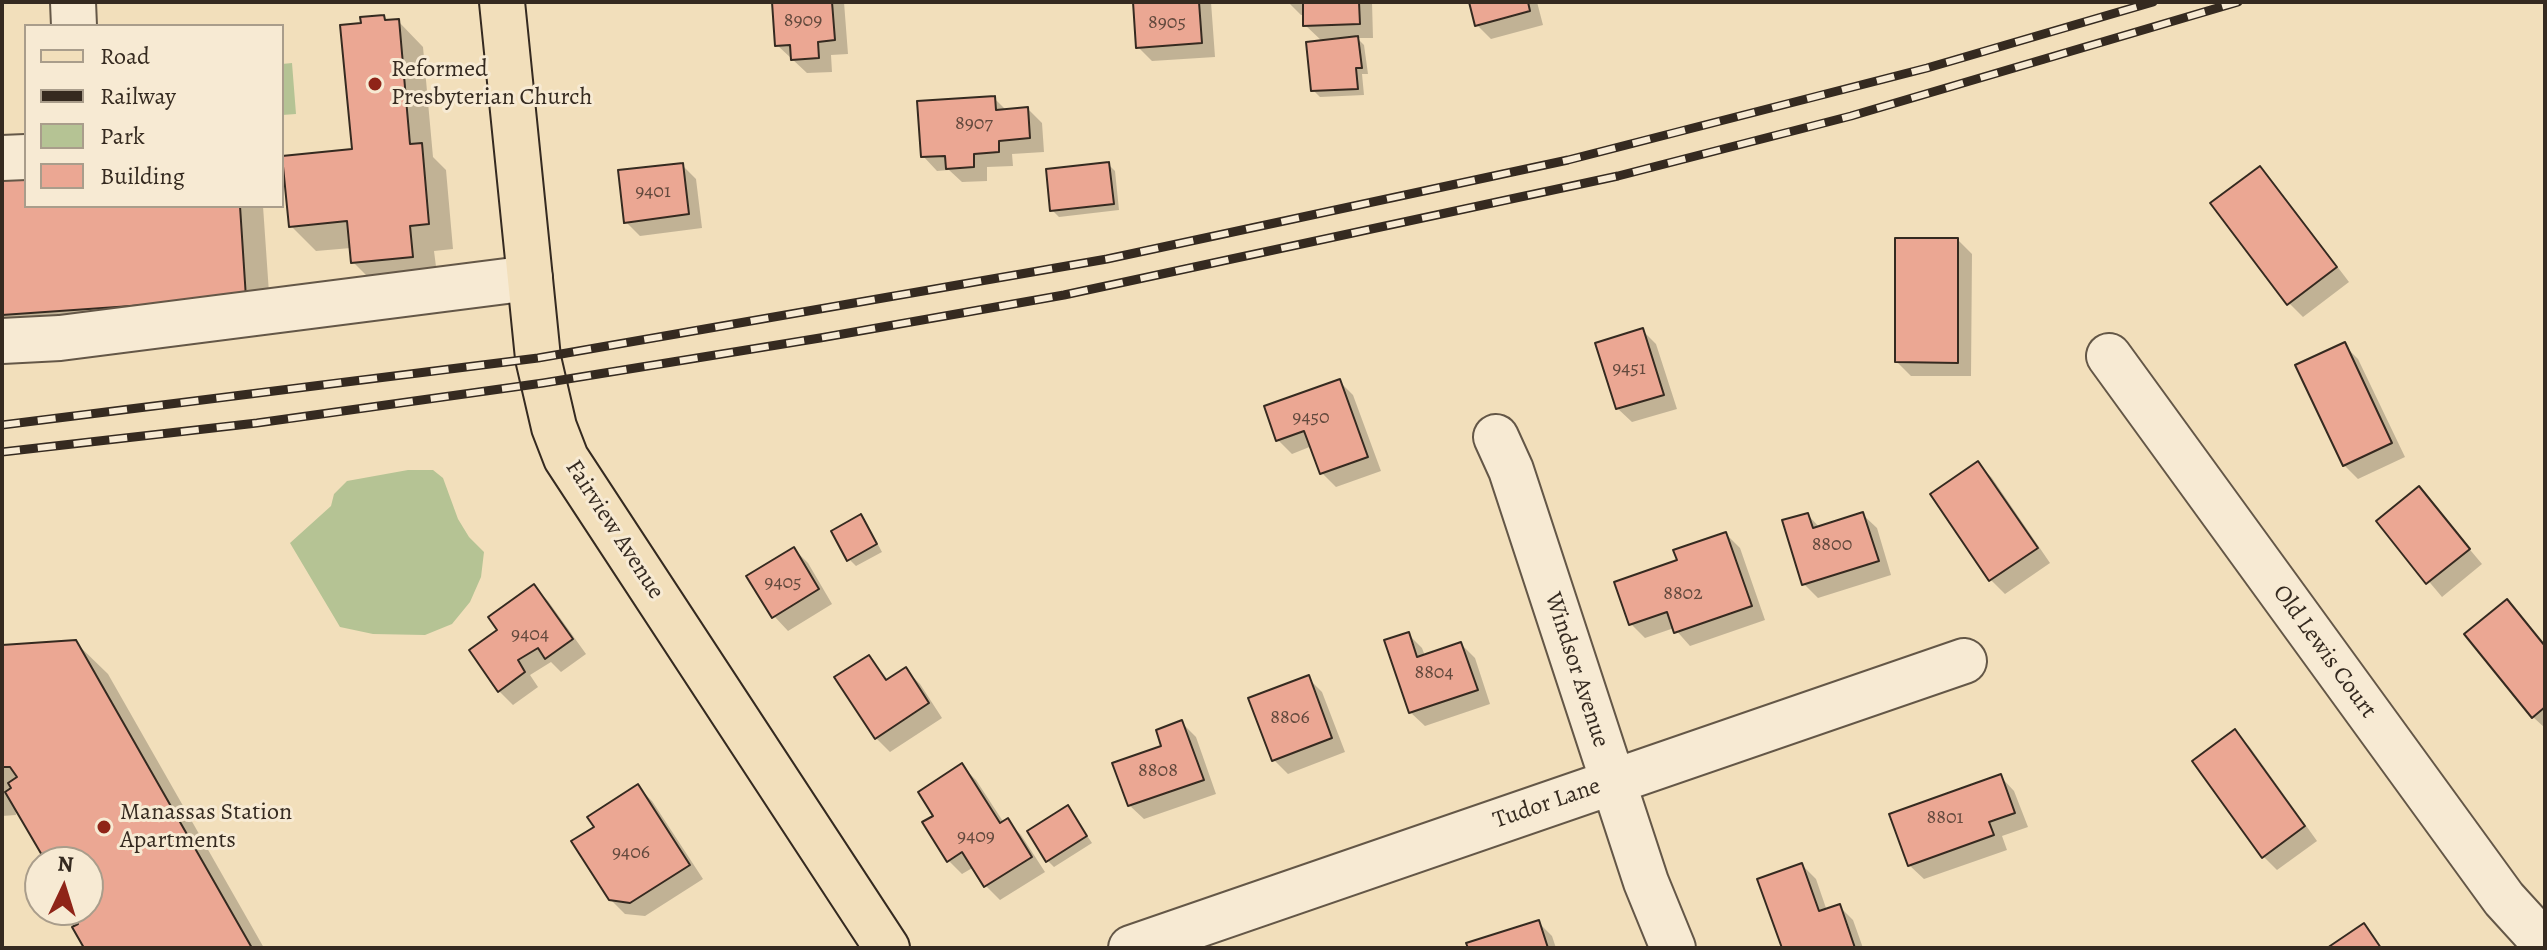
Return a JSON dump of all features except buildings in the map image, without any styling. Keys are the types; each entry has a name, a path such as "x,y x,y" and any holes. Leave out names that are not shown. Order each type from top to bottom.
{"main road":[{"name":"Fairview Avenue","path":"502,2 543,383 566,458 887,948"}],"street":[{"path":"73,2 74,24"},
{"path":"2,158 24,157"},
{"path":"2,341 60,338 530,278"},
{"name":"Old Lewis Court","path":"2109,356 2504,899 2545,944"},
{"name":"Windsor Avenue","path":"1496,437 1511,470 1646,882 1673,948"},
{"name":"Tudor Lane","path":"1131,948 1964,661"}],"green space":[{"path":"292,63 296,114 284,115 284,64"},
{"path":"408,470 433,470 443,478 458,519 469,537 484,552 481,577 470,602 452,624 425,635 373,634 340,627 290,543 331,506 334,494 347,481"}],"railway":[{"path":"2,425 538,358 1107,259 1568,160 1927,68 2153,2"},
{"path":"2,452 257,423 543,383 1064,295 1618,176 1851,116 2238,2"}],"place":[{"name":"Reformed Presbyterian Church","path":"375,84"},
{"name":"Manassas Station Apartments","path":"104,827"}]}
